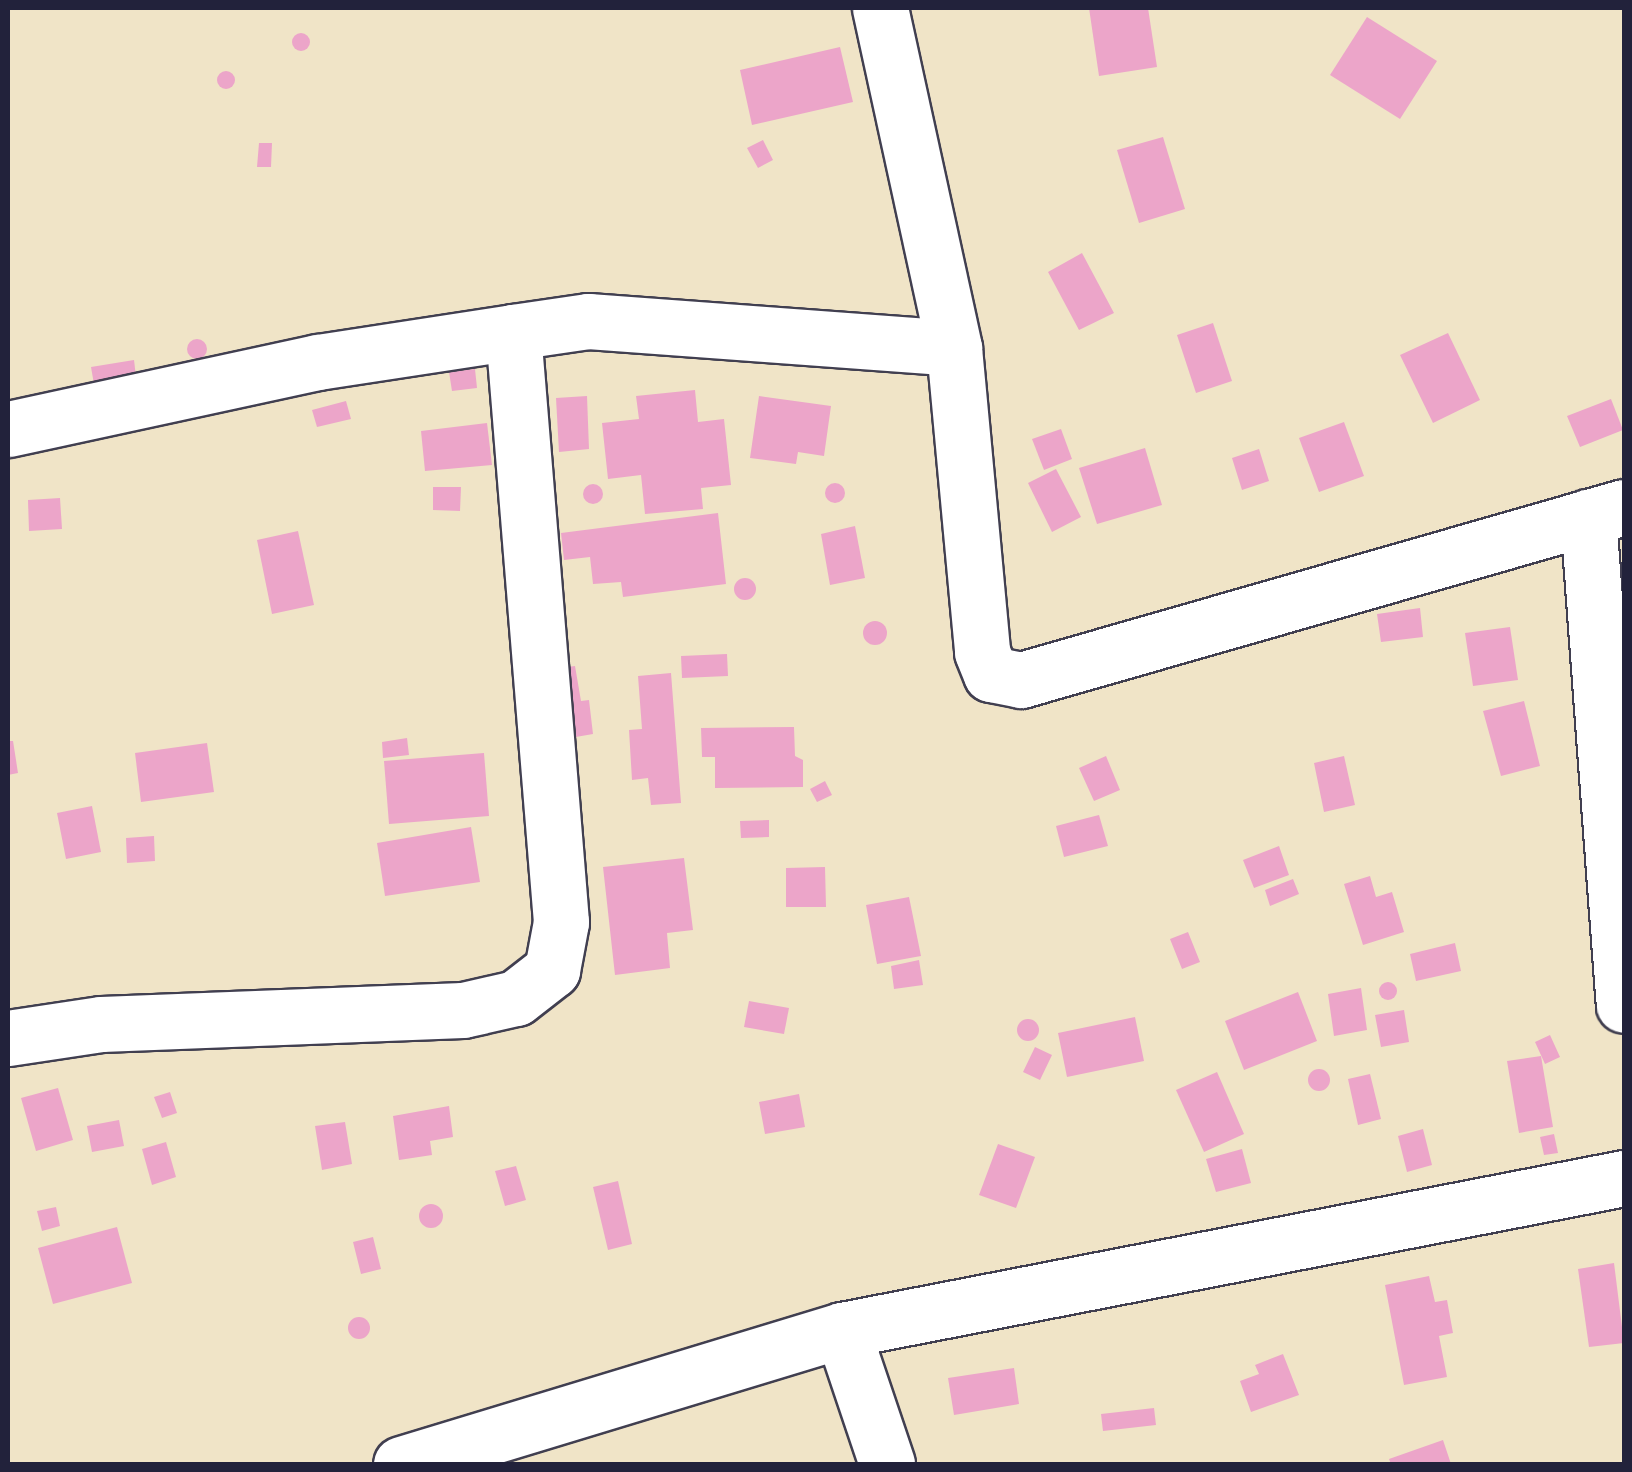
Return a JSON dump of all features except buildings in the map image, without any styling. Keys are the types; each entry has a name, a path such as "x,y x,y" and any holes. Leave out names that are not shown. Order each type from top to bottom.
{"street":[{"path":"880,8 954,348 982,652 991,674 1020,680 1606,512 1624,1005"},
{"path":"8,429 318,362 588,322 954,348"},
{"path":"8,1038 101,1024 463,1010 516,998 552,970 561,922 514,332"},
{"path":"401,1464 842,1330 1624,1178"},
{"path":"842,1330 888,1464"}]}
